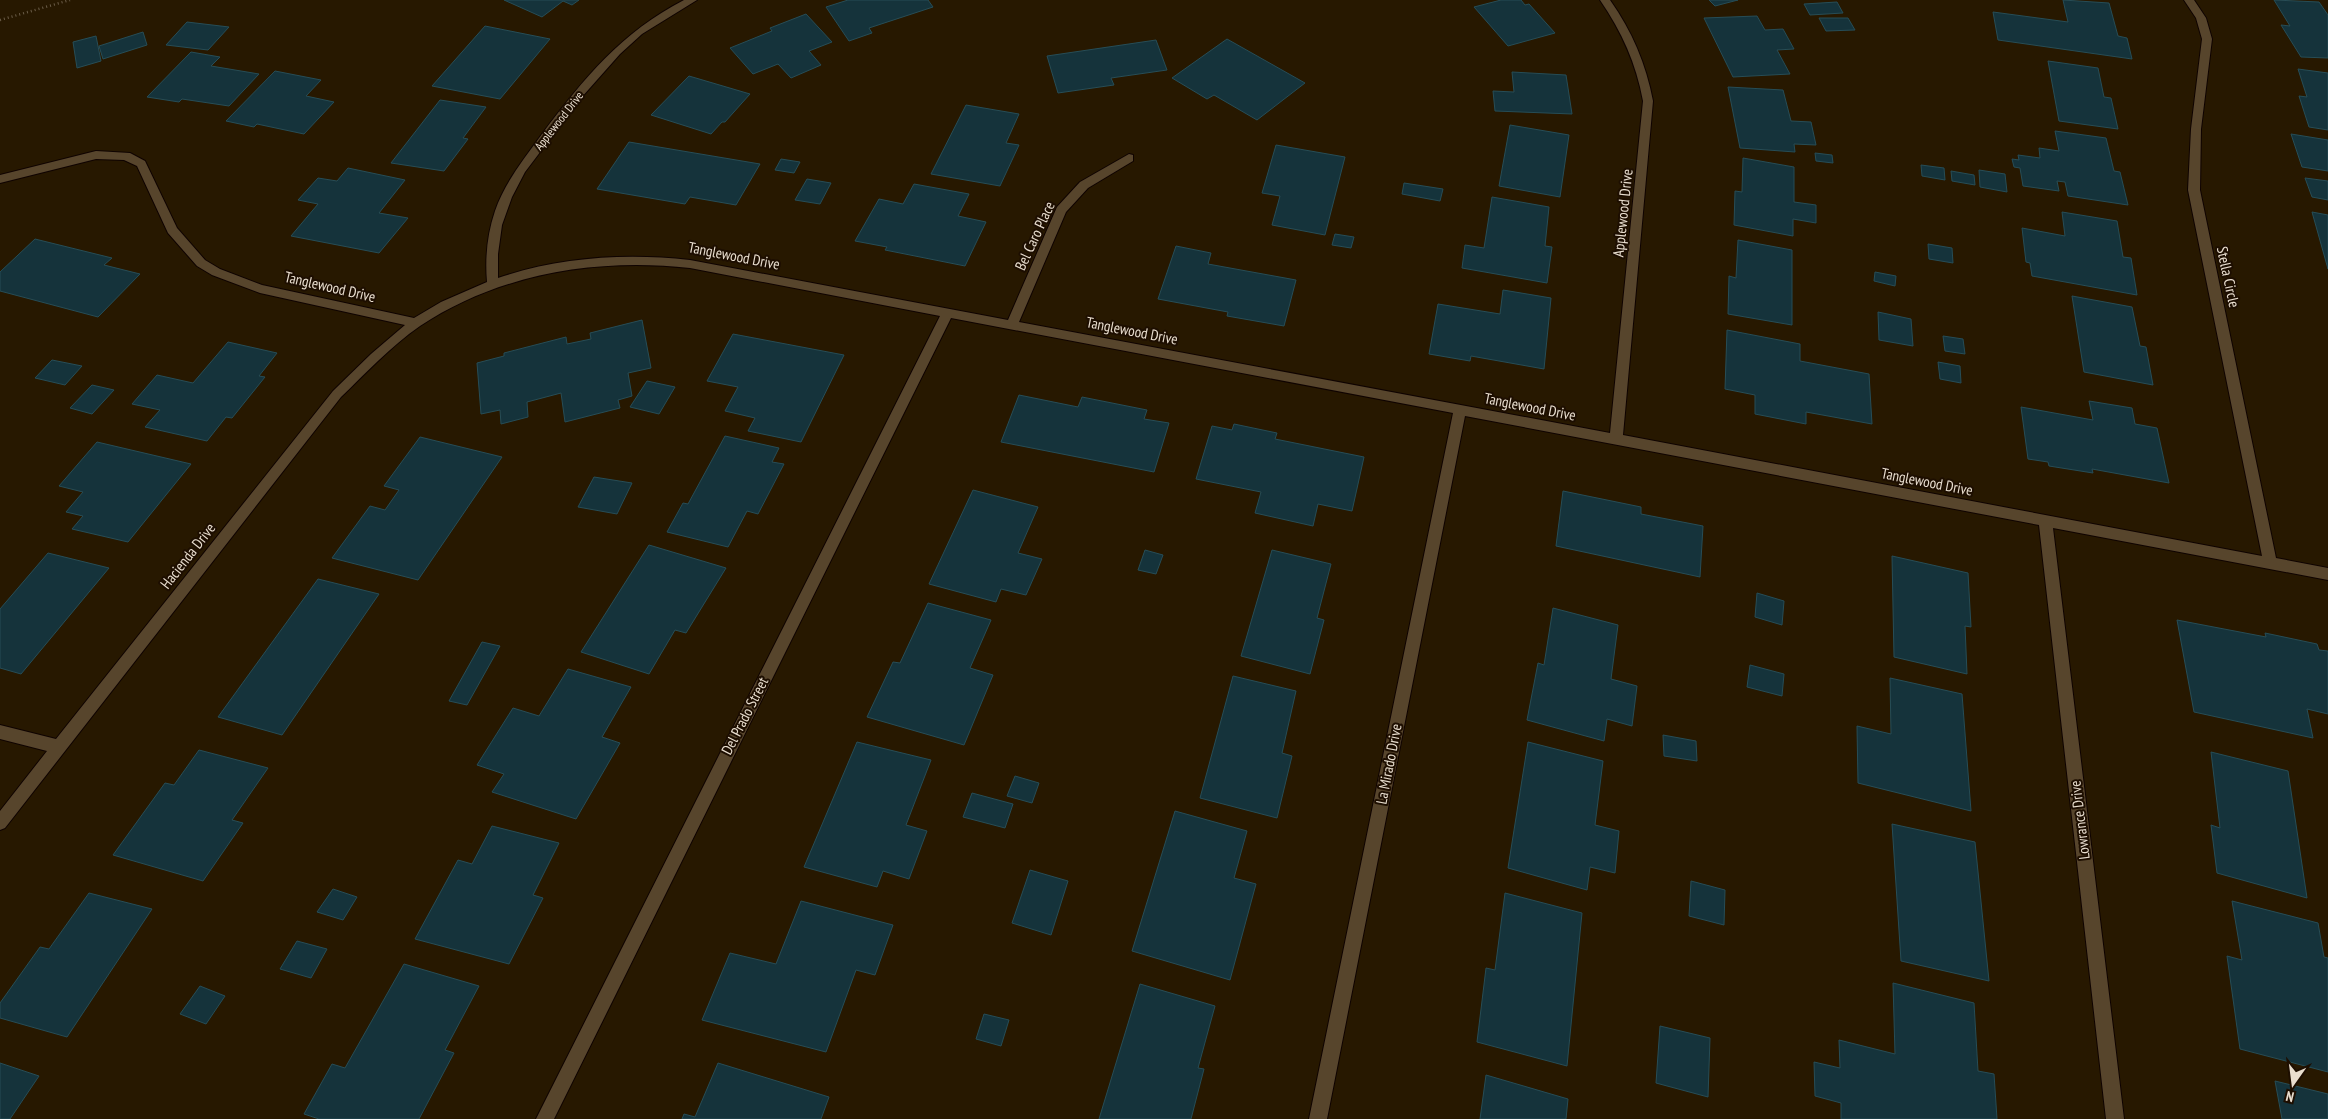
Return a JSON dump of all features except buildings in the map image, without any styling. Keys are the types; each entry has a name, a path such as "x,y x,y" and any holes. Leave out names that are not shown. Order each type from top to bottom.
{"street":[{"name":"Applewood Drive","path":"493,285 491,250 496,222 510,188 521,170 613,52 649,22 692,0"},
{"name":"Applewood Drive","path":"1605,0 1622,23 1638,58 1645,80 1648,101 1616,440"},
{"name":"Stella Circle","path":"2189,0 2200,17 2207,39 2196,129 2194,190 2270,563"},
{"name":"Tanglewood Drive","path":"0,179 96,155 126,156 141,164 172,230 201,263 216,272 260,288 416,324 439,310 493,285 593,262 642,259 690,264 2328,574"},
{"name":"Bel Caro Place","path":"1012,325 1062,210 1084,186 1102,173 1130,158"},
{"name":"Del Prado Street","path":"545,1119 946,313"},
{"name":"Hacienda Drive","path":"0,822 337,394 382,350 416,324"},
{"name":"La Mirado Drive","path":"1318,1119 1460,410"},
{"name":"Lowrance Drive","path":"2045,521 2115,1119"},
{"path":"0,732 59,747"}],"path":[{"path":"0,20 70,0"}]}
